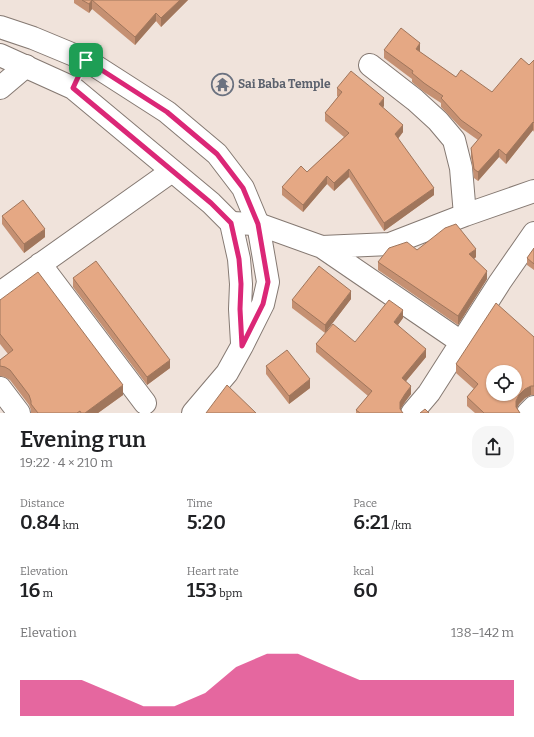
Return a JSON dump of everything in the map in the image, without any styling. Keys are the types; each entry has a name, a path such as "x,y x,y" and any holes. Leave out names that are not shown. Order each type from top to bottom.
{"street":[{"path":"0,27 33,38 86,60 167,112 217,154 243,188 258,224 268,282 263,304 227,373 193,413"},
{"path":"0,55 73,88 211,203 231,223 239,259 242,346"},
{"path":"73,88 86,60"},
{"path":"370,65 415,100 438,121 454,140 461,168 465,215"},
{"path":"0,88 26,66"},
{"path":"0,293 172,171"},
{"path":"322,247 390,244 465,215 534,192"},
{"path":"231,223 258,224 322,247 461,342"},
{"path":"412,413 429,393 500,282 534,233"},
{"path":"40,264 145,403"},
{"path":"0,388 19,413"},
{"path":"528,413 534,407"}],"building":[{"path":"82,0 92,0 89,4"},
{"path":"92,0 180,0 161,18 156,13 135,37"},
{"path":"401,28 420,43 416,49 456,77 461,70 492,92 521,58 529,65 534,60 534,123 533,122 506,155 499,149 478,172 474,169 471,148 482,135 461,120 441,98 443,96 424,83 412,73 413,71 384,50"},
{"path":"351,71 384,98 379,104 403,125 395,134 434,188 384,223 349,169 334,183 327,176 303,205 282,187 301,166 307,172 349,133 325,113 342,92 337,88"},
{"path":"23,200 45,229 24,244 2,216"},
{"path":"456,224 476,249 469,254 487,271 458,316 378,262 389,248 407,242 417,250 445,228"},
{"path":"534,248 534,264 527,258"},
{"path":"96,261 170,360 147,377 73,278"},
{"path":"319,266 351,291 325,325 292,300"},
{"path":"38,272 123,385 85,413 81,413 80,411 77,413 38,413 31,404 29,395 10,370 0,366 0,360 13,350 0,334 0,300"},
{"path":"389,300 403,310 394,322 426,349 402,378 411,386 400,402 400,409 403,413 360,413 356,410 372,391 316,344 333,324 355,342"},
{"path":"496,303 534,337 534,386 525,389 522,392 522,365 486,365 486,401 516,401 516,407 520,413 484,413 467,397 478,384 456,364"},
{"path":"287,350 310,379 289,396 266,366"},
{"path":"227,385 256,413 206,413"},
{"path":"425,409 429,413 420,413"}],"place":[{"name":"Sai Baba Temple","path":"222,84"}],"route":[{"path":"86,60 167,112 217,154 243,188 258,224 268,282 263,304 242,346 239,259 231,223 211,203 73,88 86,60"}]}
